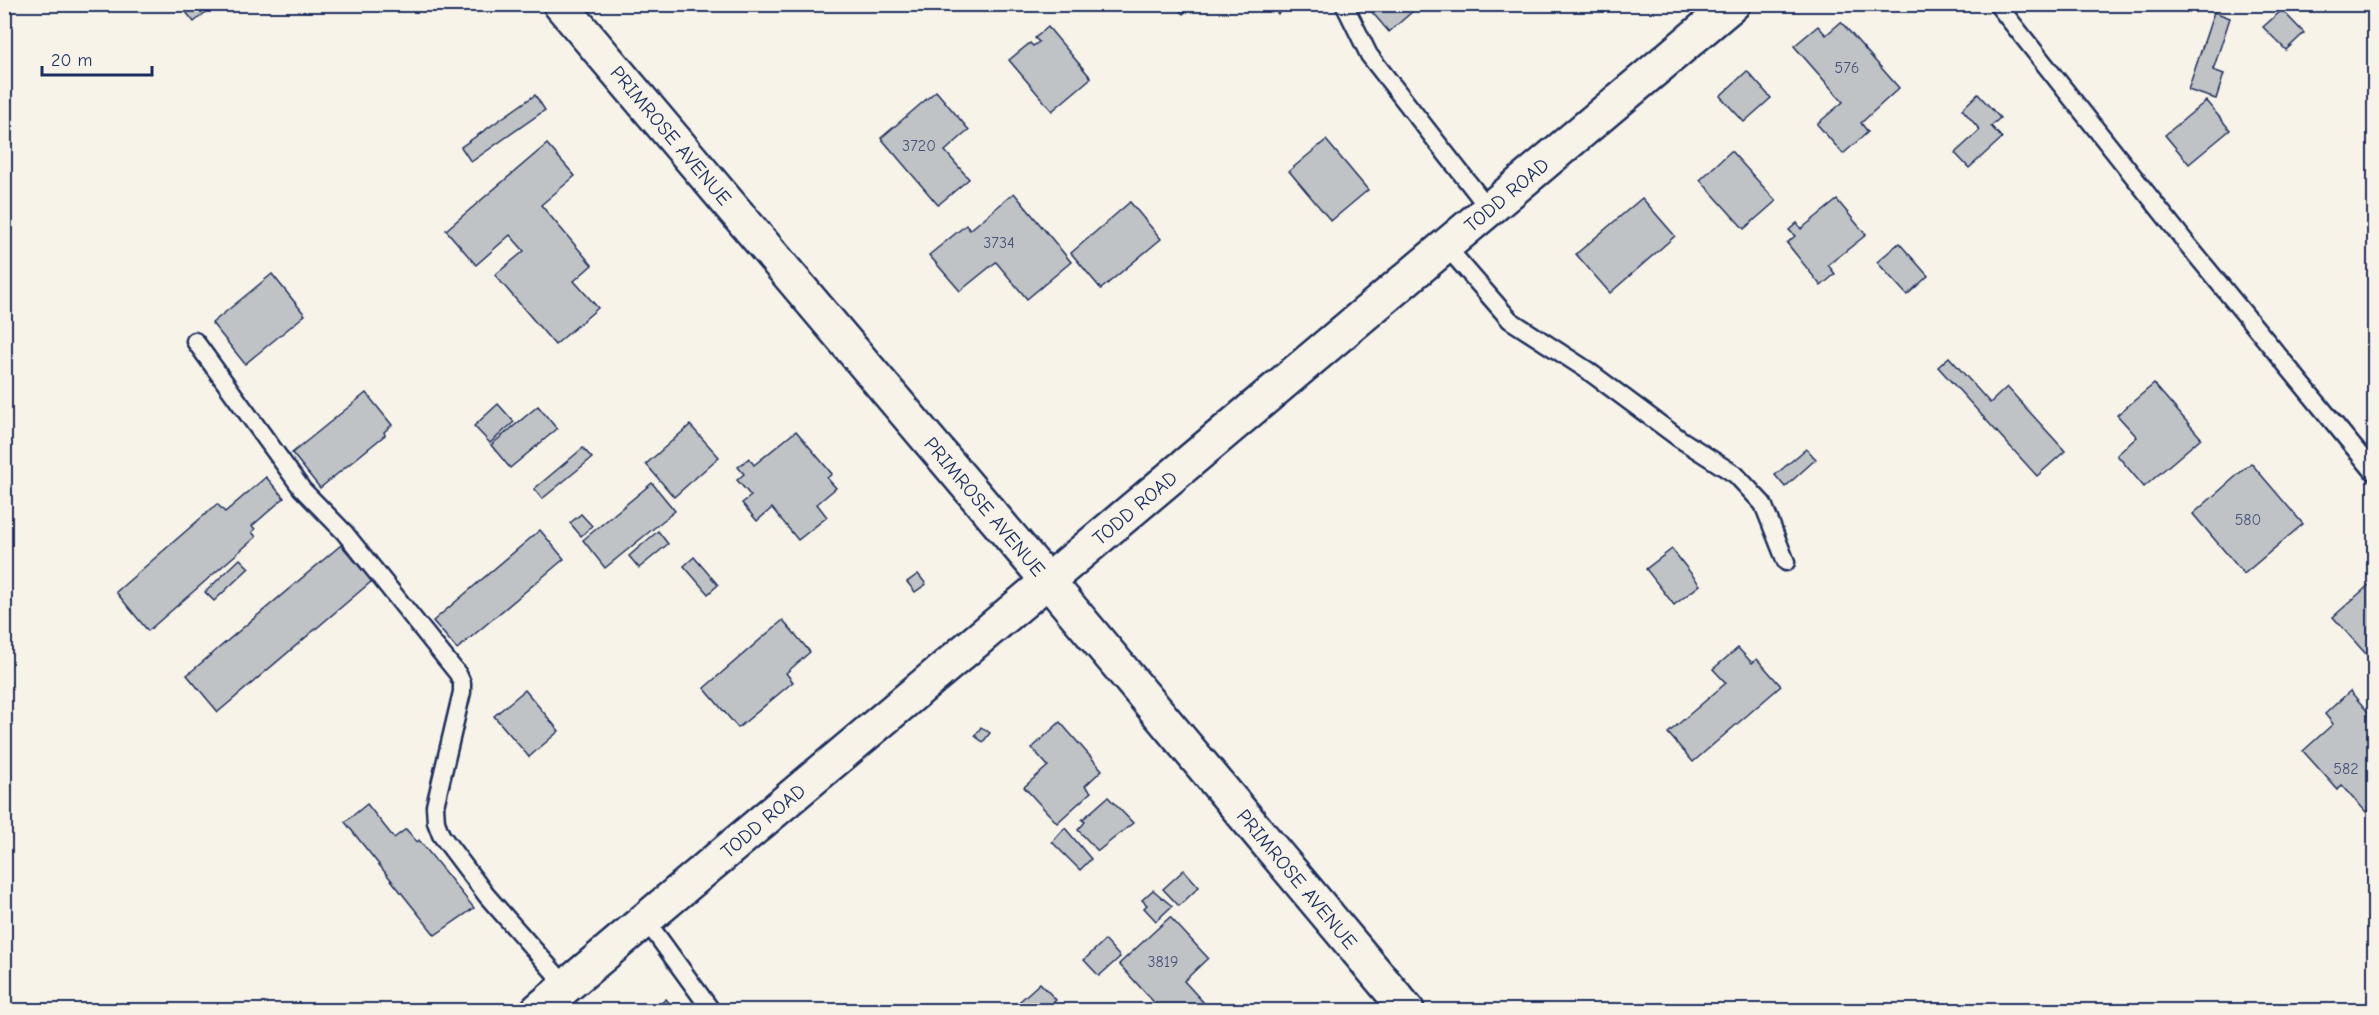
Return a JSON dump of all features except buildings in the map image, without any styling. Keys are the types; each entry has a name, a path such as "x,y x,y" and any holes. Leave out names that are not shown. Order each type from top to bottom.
{"main road":[{"name":"PRIMROSE AVENUE","path":"560,4 1047,580 1407,1011"},
{"name":"TODD ROAD","path":"538,1011 1733,4"}],"lane":[{"path":"1344,4 1369,55 1489,209"},
{"path":"1997,4 2187,244 2374,472"},
{"path":"1445,245 1510,320 1587,370 1680,440 1736,475 1763,504 1786,562"},
{"path":"195,341 302,489 345,532 458,674 462,683 462,692 435,806 436,822 441,835 487,896 566,986"},
{"path":"645,919 711,1011"}]}
